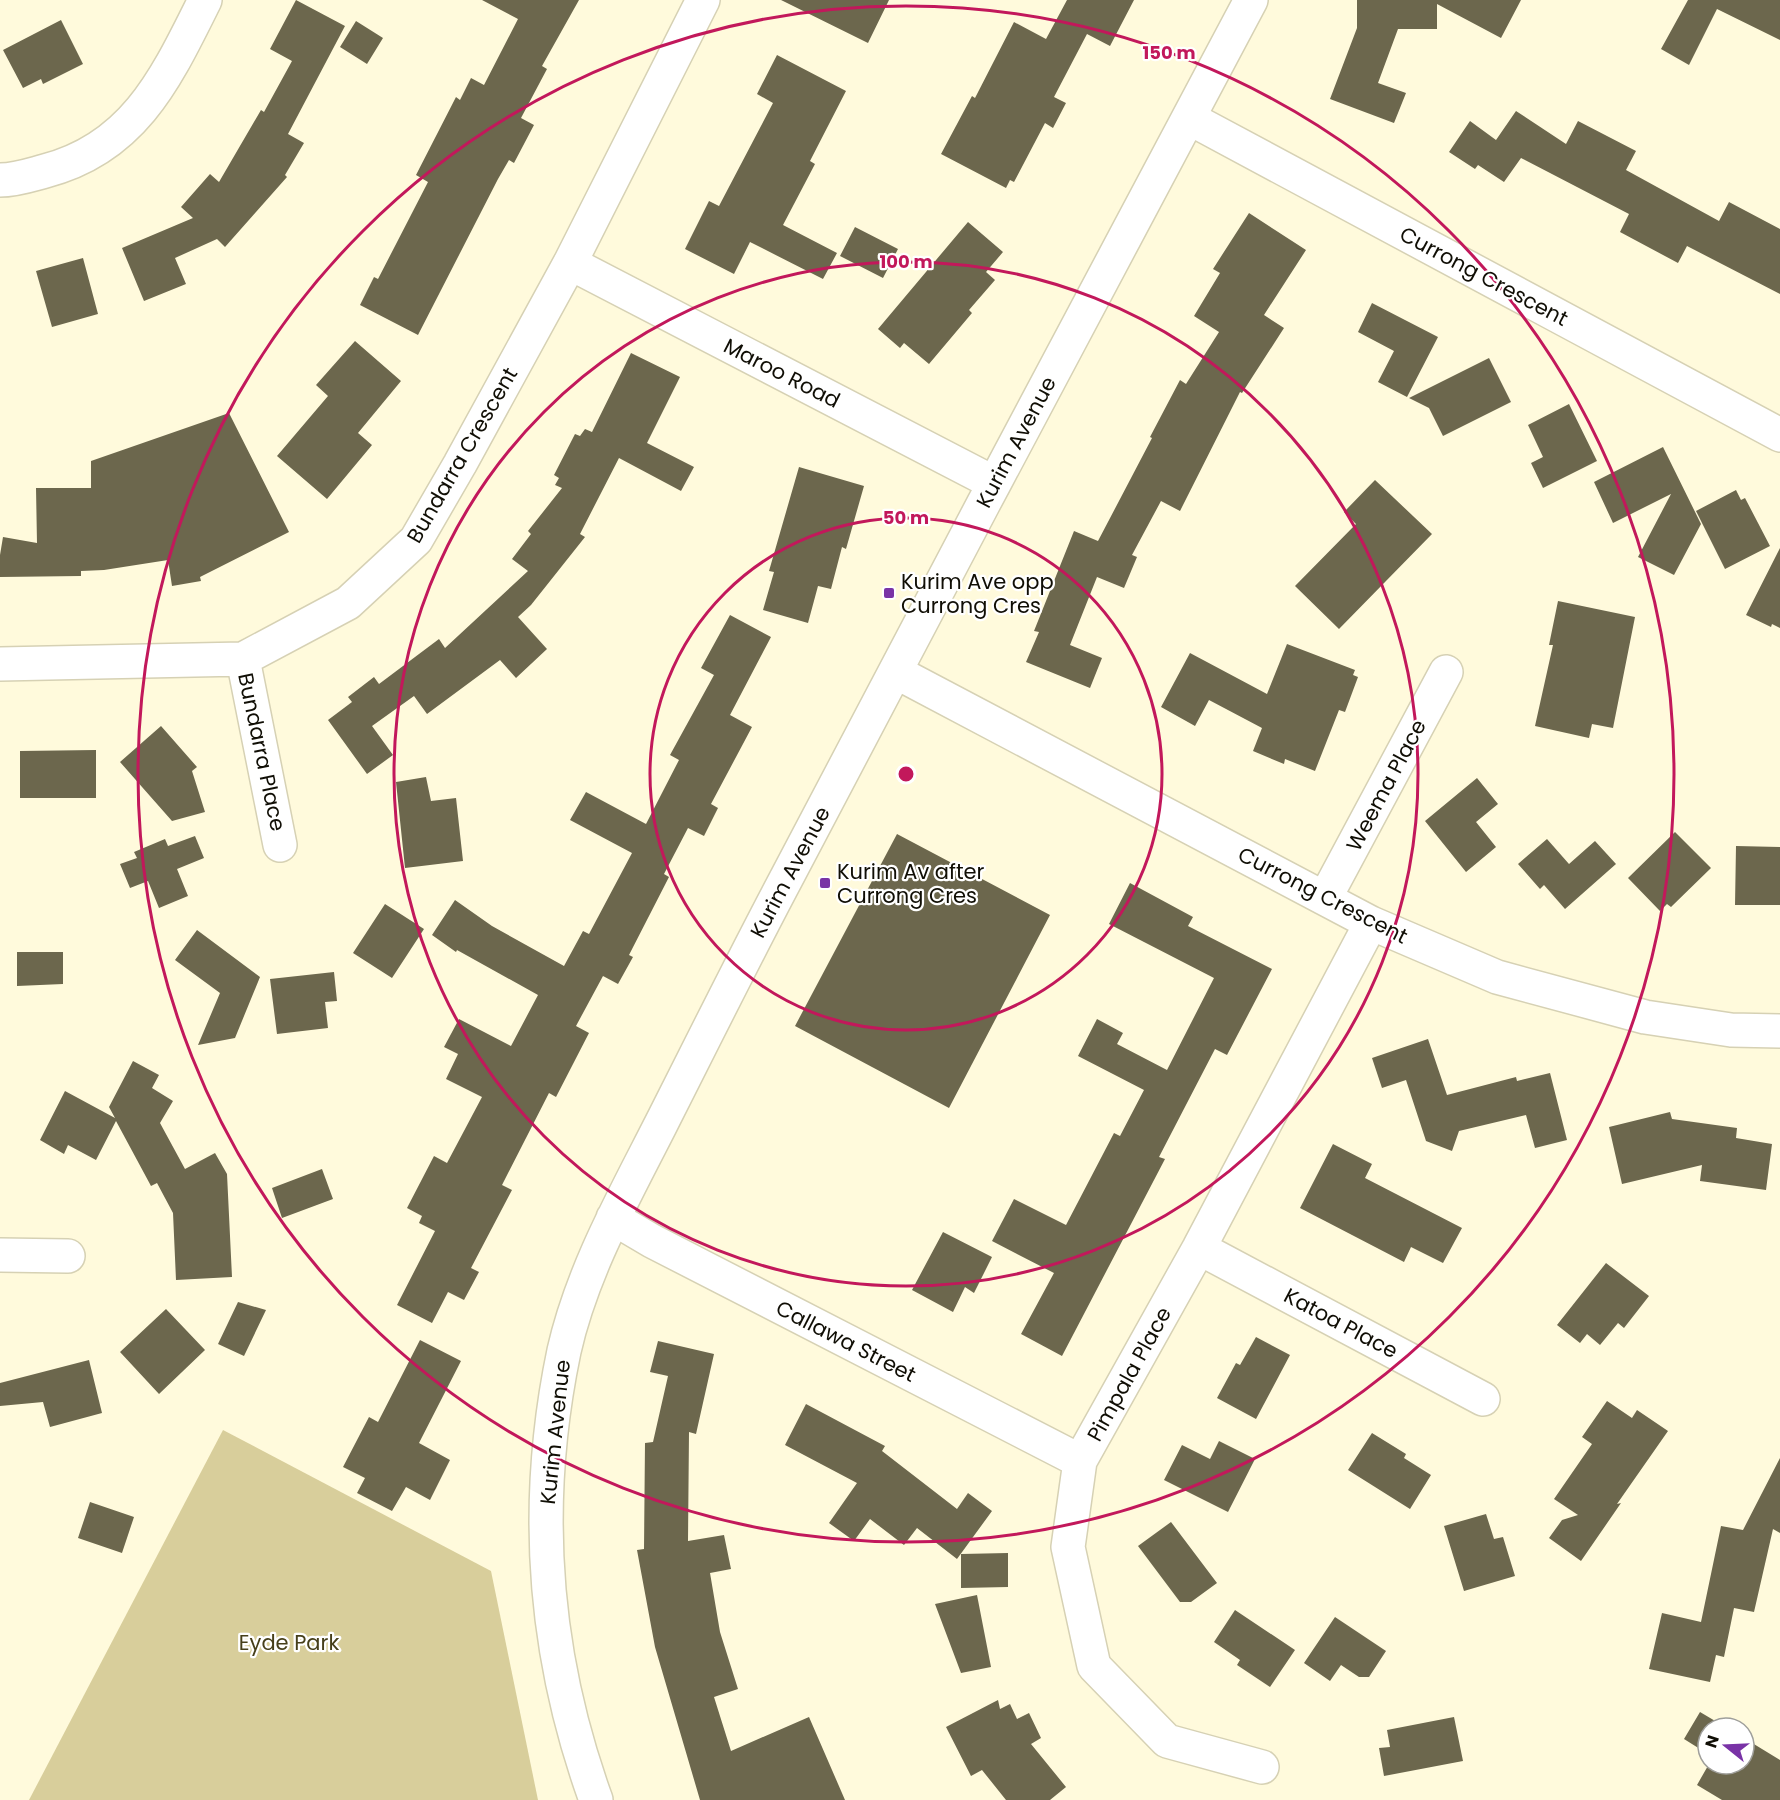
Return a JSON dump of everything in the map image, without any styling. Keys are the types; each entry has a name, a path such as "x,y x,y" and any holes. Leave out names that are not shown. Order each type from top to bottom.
{"street":[{"path":"0,180 12,180 61,168 103,146 141,112 170,68 205,0"},
{"name":"Bundarra Crescent","path":"0,664 243,659 348,603 416,540 570,263 703,0"},
{"name":"Kurim Avenue","path":"596,1800 580,1758 560,1677 550,1608 545,1542 549,1453 555,1401 565,1347 582,1288 614,1218 752,944 1251,0"},
{"name":"Currong Crescent","path":"1189,118 1780,435"},
{"name":"Maroo Road","path":"570,263 994,483"},
{"name":"Bundarra Place","path":"243,659 280,845"},
{"name":"Currong Crescent","path":"896,672 1371,923 1497,977 1645,1017 1731,1029 1780,1031"},
{"name":"Weema Place","path":"1325,898 1446,672"},
{"name":"Pimpala Place","path":"1262,1767 1167,1741 1094,1666 1068,1547 1080,1461 1199,1248 1371,923"},
{"name":"Callawa Street","path":"614,1218 652,1241 1080,1461"},
{"name":"Katoa Place","path":"1199,1248 1483,1399"},
{"path":"0,1255 68,1256"}],"green space":[{"name":"Eyde Park","path":"223,1430 491,1571 538,1800 29,1800"}],"building":[{"path":"296,0 345,26 288,134 304,143 285,175 287,177 225,247 217,239 175,258 186,284 144,301 122,248 193,218 181,207 210,174 219,182 261,110 264,112 292,61 270,49"},
{"path":"482,0 579,0 542,66 547,69 521,118 534,125 514,163 509,160 498,179 418,335 360,305 374,277 378,279 428,182 416,175 456,97 460,100 471,78 484,85 518,19"},
{"path":"781,0 889,0 868,43"},
{"path":"1067,0 1134,0 1110,46 1087,34 1054,97 1066,103 1053,128 1045,123 1014,182 1010,180 1006,188 941,154 972,96 975,98 1014,22 1046,39"},
{"path":"1357,0 1521,0 1501,38 1437,4 1437,29 1398,29 1378,83 1406,93 1394,123 1330,99 1357,28"},
{"path":"1688,0 1780,0 1780,40 1717,9 1689,65 1661,49"},
{"path":"61,20 83,64 43,84 41,79 23,88 3,50"},
{"path":"356,21 383,38 367,64 340,47"},
{"path":"777,55 846,91 810,161 815,164 783,225 837,253 823,279 750,242 734,274 685,249 709,201 719,206 773,103 757,94"},
{"path":"1516,111 1566,144 1578,121 1636,151 1626,170 1719,221 1729,202 1780,229 1780,294 1687,246 1678,263 1620,232 1629,214 1521,158 1504,182 1478,165 1475,169 1449,152 1470,121 1496,140"},
{"path":"1249,213 1306,250 1264,315 1284,328 1242,393 1240,392 1180,511 1161,501 1132,555 1137,557 1124,588 1097,577 1070,645 1102,658 1090,688 1026,662 1039,632 1034,631 1074,531 1098,541 1180,380 1186,384 1219,332 1194,316 1220,273 1213,269"},
{"path":"968,222 1003,252 986,272 995,280 969,310 972,313 929,364 904,343 900,348 878,329"},
{"path":"855,227 898,249 883,278 840,256"},
{"path":"83,258 98,314 52,327 36,271"},
{"path":"1372,303 1438,337 1407,397 1378,382 1394,351 1358,332"},
{"path":"355,341 401,381 358,433 372,445 327,499 277,456 328,396 316,385"},
{"path":"631,353 680,377 647,443 694,467 681,491 619,458 580,534 585,537 531,605 518,617 547,649 516,678 500,660 427,714 414,696 372,726 393,755 367,774 328,720 352,702 348,697 374,677 379,684 439,639 445,648 528,571 512,559 531,534 528,531 562,488 555,485 559,478 554,475 575,434 580,436 585,429 592,432"},
{"path":"1489,358 1511,402 1443,436 1429,408 1409,398"},
{"path":"1569,404 1597,461 1543,488 1531,463 1543,457 1528,425"},
{"path":"229,413 289,532 200,577 201,581 172,586 168,560 104,570 81,571 81,576 0,577 3,537 37,543 36,488 91,488 91,461"},
{"path":"1663,447 1701,524 1674,575 1638,557 1671,494 1613,523 1594,482"},
{"path":"799,467 864,486 846,549 842,547 831,589 818,586 808,623 763,610 774,572 769,571"},
{"path":"1375,480 1432,534 1339,629 1295,586 1356,524 1344,512"},
{"path":"1736,490 1741,500 1745,498 1770,546 1725,569 1696,511"},
{"path":"1780,548 1780,628 1772,624 1771,627 1746,615"},
{"path":"1558,601 1635,617 1613,728 1592,724 1589,738 1535,726 1553,645 1549,645"},
{"path":"730,615 771,637 730,715 752,727 711,804 718,808 704,836 688,828 664,874 669,877 629,955 633,957 618,984 603,976 576,1026 589,1033 556,1097 549,1093 502,1185 512,1190 471,1268 479,1272 464,1300 448,1292 432,1323 397,1305 435,1231 419,1223 422,1216 407,1208 434,1156 447,1163 482,1097 446,1079 458,1054 444,1047 459,1019 511,1046 538,995 457,950 456,952 432,935 455,900 492,926 564,966 583,931 589,934 632,853 570,820 586,792 646,824 679,760 670,755 714,675 701,668"},
{"path":"1287,644 1355,670 1353,675 1358,677 1345,712 1339,710 1315,771 1285,759 1284,764 1253,751 1262,728 1209,700 1195,726 1161,707 1190,653 1267,694"},
{"path":"161,726 197,767 192,771 205,812 172,821 120,762"},
{"path":"96,750 96,798 20,798 20,751"},
{"path":"426,777 431,801 456,798 463,861 405,868 396,782"},
{"path":"1477,778 1498,804 1476,822 1496,847 1466,872 1425,821"},
{"path":"1675,832 1711,868 1671,907 1667,904 1660,911 1628,878"},
{"path":"897,834 1050,915 949,1108 795,1026"},
{"path":"195,836 204,858 177,869 188,896 159,908 148,881 130,888 120,864 137,858 134,852 165,839 168,846"},
{"path":"1547,839 1569,864 1595,841 1616,864 1565,909 1544,885 1540,889 1518,864"},
{"path":"1736,846 1780,847 1780,905 1735,905"},
{"path":"1130,883 1193,917 1188,926 1272,969 1227,1055 1215,1049 1159,1157 1165,1159 1062,1356 1021,1334 1054,1273 992,1241 1014,1199 1066,1225 1114,1133 1120,1136 1144,1090 1078,1056 1097,1019 1123,1033 1117,1044 1167,1070 1214,978 1109,924"},
{"path":"385,904 424,929 392,978 353,953"},
{"path":"197,930 260,977 235,1038 198,1045 220,993 175,960"},
{"path":"17,952 63,952 63,984 17,986"},
{"path":"334,972 337,1001 325,1002 328,1028 277,1034 270,979"},
{"path":"1428,1039 1447,1095 1516,1077 1517,1081 1550,1073 1567,1140 1535,1148 1526,1115 1459,1131 1452,1151 1426,1141 1406,1080 1382,1088 1372,1058"},
{"path":"133,1061 159,1075 152,1088 173,1101 160,1123 185,1169 215,1153 227,1174 232,1277 176,1280 173,1213 157,1183 151,1186 116,1121 96,1160 68,1145 64,1154 40,1140 65,1091 115,1118 109,1107"},
{"path":"1670,1112 1672,1119 1737,1128 1736,1138 1772,1144 1766,1190 1700,1181 1702,1165 1622,1184 1609,1127"},
{"path":"1333,1144 1372,1164 1365,1178 1462,1228 1443,1263 1411,1247 1404,1262 1300,1208"},
{"path":"322,1169 333,1199 282,1218 272,1188"},
{"path":"943,1232 992,1257 974,1293 965,1287 953,1312 912,1290"},
{"path":"1606,1263 1649,1296 1624,1328 1618,1323 1600,1345 1587,1334 1580,1343 1557,1325"},
{"path":"238,1302 266,1310 244,1356 218,1344"},
{"path":"166,1309 205,1350 159,1394 120,1352"},
{"path":"1256,1337 1290,1355 1256,1419 1217,1398 1236,1363 1240,1365"},
{"path":"420,1340 461,1361 419,1443 450,1460 430,1500 406,1487 392,1511 357,1493 365,1478 343,1467 369,1417 378,1422"},
{"path":"658,1341 714,1354 696,1434 689,1432 688,1541 724,1535 731,1569 710,1573 720,1632 738,1689 714,1697 731,1751 809,1717 845,1800 700,1800 655,1647 637,1550 644,1549 645,1443 653,1442 668,1376 650,1372"},
{"path":"89,1360 102,1413 50,1427 43,1402 0,1406 0,1383"},
{"path":"1607,1401 1632,1418 1637,1410 1668,1431 1581,1561 1549,1538 1562,1520 1578,1515 1554,1499 1592,1444 1582,1437"},
{"path":"806,1404 885,1446 882,1451 957,1509 968,1493 992,1511 957,1559 917,1528 904,1545 870,1519 854,1541 829,1523 857,1483 785,1445"},
{"path":"1372,1433 1406,1454 1404,1458 1431,1475 1410,1509 1348,1470"},
{"path":"1219,1441 1255,1459 1228,1512 1164,1480 1182,1445 1210,1459"},
{"path":"1780,1458 1780,1533 1773,1529 1754,1612 1734,1608 1724,1657 1716,1655 1710,1682 1649,1669 1662,1613 1701,1622 1721,1526 1743,1530"},
{"path":"90,1502 134,1517 122,1553 78,1538"},
{"path":"1486,1514 1494,1539 1503,1537 1515,1576 1464,1591 1444,1526"},
{"path":"1171,1522 1217,1583 1191,1602 1180,1602 1138,1546"},
{"path":"1008,1553 1008,1587 961,1588 961,1554"},
{"path":"977,1595 991,1667 961,1673 935,1604"},
{"path":"1235,1610 1295,1650 1270,1687 1237,1665 1240,1660 1214,1642"},
{"path":"1335,1617 1386,1651 1369,1677 1359,1677 1341,1665 1330,1681 1304,1663"},
{"path":"998,1700 1000,1709 1010,1704 1017,1719 1029,1713 1041,1738 1031,1744 1066,1787 1050,1800 1006,1800 982,1770 971,1776 946,1727"},
{"path":"1454,1717 1463,1761 1384,1776 1379,1748 1390,1747 1387,1730"},
{"path":"1696,1719 1696,1746 1684,1739"},
{"path":"1756,1745 1780,1760 1780,1800 1722,1800 1697,1785 1702,1776 1756,1776"}],"place":[{"name":"Kurim Ave opp Currong Cres","path":"889,593"},
{"name":"Kurim Av after Currong Cres","path":"825,883"}]}
